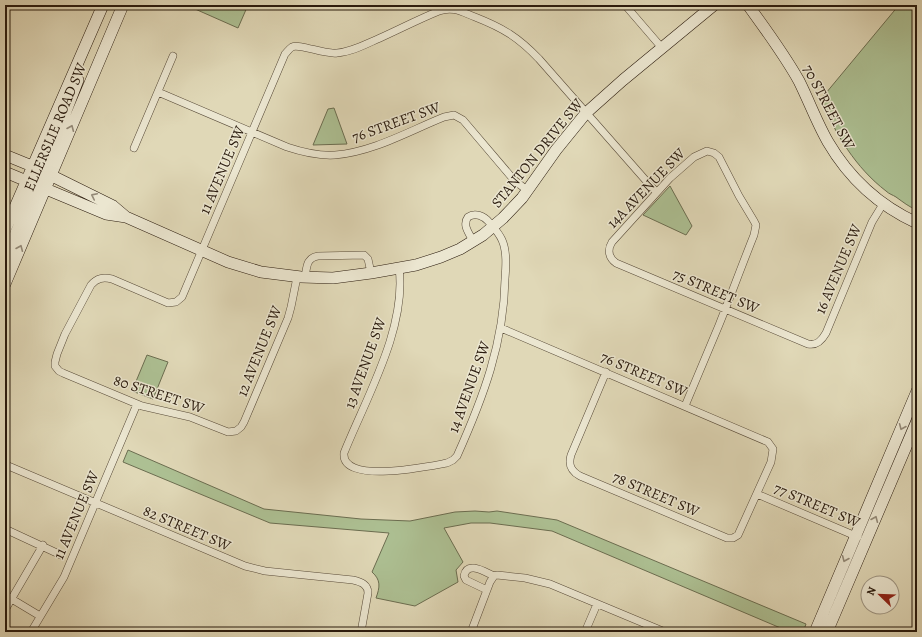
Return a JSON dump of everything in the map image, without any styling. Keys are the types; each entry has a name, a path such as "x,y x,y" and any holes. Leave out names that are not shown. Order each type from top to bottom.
{"street":[{"name":"ELLERSLIE ROAD SW","path":"5,284 36,185 32,166 104,5"},
{"name":"ELLERSLIE ROAD SW","path":"5,230 36,185 47,173 123,5"},
{"path":"625,5 662,48"},
{"name":"STANTON DRIVE SW","path":"5,155 47,173 113,206 126,217 202,252 243,267 268,273 301,277 333,278 371,274 428,262 460,249 493,227 514,208 528,191 556,150 586,113 623,80 714,5"},
{"name":"70 STREET SW","path":"748,5 790,66 820,127 837,156 855,179 883,204 900,216 917,224"},
{"path":"450,7 498,26 515,37 539,59 656,192"},
{"name":"11 AVENUE SW","path":"55,366 55,359 65,334 91,284 100,278 112,279 168,303 179,300 202,252 285,54 292,47 298,46 328,53 344,52 450,7"},
{"path":"47,173 86,55 91,34"},
{"path":"134,148 173,56"},
{"name":"76 STREET SW","path":"158,92 252,132 298,150 315,154 334,155 373,147 444,117 454,115 463,120 514,180 528,191"},
{"name":"14A AVENUE SW","path":"609,253 610,246 614,239 656,192 694,156 704,151 710,151 719,157 756,225 754,235 725,309"},
{"name":"STANTON DRIVE SW","path":"5,172 106,214 126,217"},
{"path":"5,259 36,185"},
{"name":"16 AVENUE SW","path":"818,343 826,333 872,222 883,204"},
{"name":"STANTON DRIVE SW","path":"473,241 465,225 468,217 475,215 484,217 493,227"},
{"name":"14 AVENUE SW","path":"453,460 457,456 486,385 497,349 501,328 505,288 505,252 502,240 493,227"},
{"name":"75 STREET SW","path":"609,253 616,263 808,344 812,345 818,343"},
{"path":"301,277 308,261 318,256 364,255 368,259 371,274"},
{"name":"13 AVENUE SW","path":"399,268 400,288 394,330 344,453 345,459 352,467 383,471 394,471 440,464 453,460"},
{"name":"12 AVENUE SW","path":"236,431 244,422 288,318 301,277"},
{"path":"685,406 725,309"},
{"name":"76 STREET SW","path":"501,328 765,440 773,449 771,462 757,494"},
{"name":"80 STREET SW","path":"55,366 63,373 138,404 190,418 228,432 236,431"},
{"name":"78 STREET SW","path":"606,372 571,455 570,467 573,471 580,476 727,538 735,538 741,532 757,494"},
{"path":"826,632 860,537 917,391"},
{"name":"11 AVENUE SW","path":"31,632 64,577 138,404"},
{"path":"814,632 917,421"},
{"name":"82 STREET SW","path":"6,465 244,566 265,571 361,582 366,586 368,591 361,632"},
{"name":"77 STREET SW","path":"757,494 860,537"},
{"path":"5,529 61,555"},
{"path":"5,610 8,597 43,546"},
{"path":"486,590 466,580 464,576 466,569 474,568 494,576 506,576 541,581 665,632"},
{"path":"471,632 486,590 494,576"},
{"path":"8,597 40,616"},
{"path":"585,632 597,604"}],"green space":[{"path":"186,5 248,5 238,28"},
{"path":"899,5 917,5 917,210 887,192 865,172 840,137 821,99"},
{"path":"334,108 347,144 313,145 328,109"},
{"path":"670,186 692,226 686,235 643,215"},
{"path":"147,355 168,362 153,399 132,391"},
{"path":"128,450 264,509 361,519 410,521 455,512 497,511 557,520 806,624 803,632 790,632 552,531 490,523 471,523 444,528 463,562 456,570 458,582 415,606 376,598 379,584 377,578 372,572 389,533 270,523 123,462"}]}
